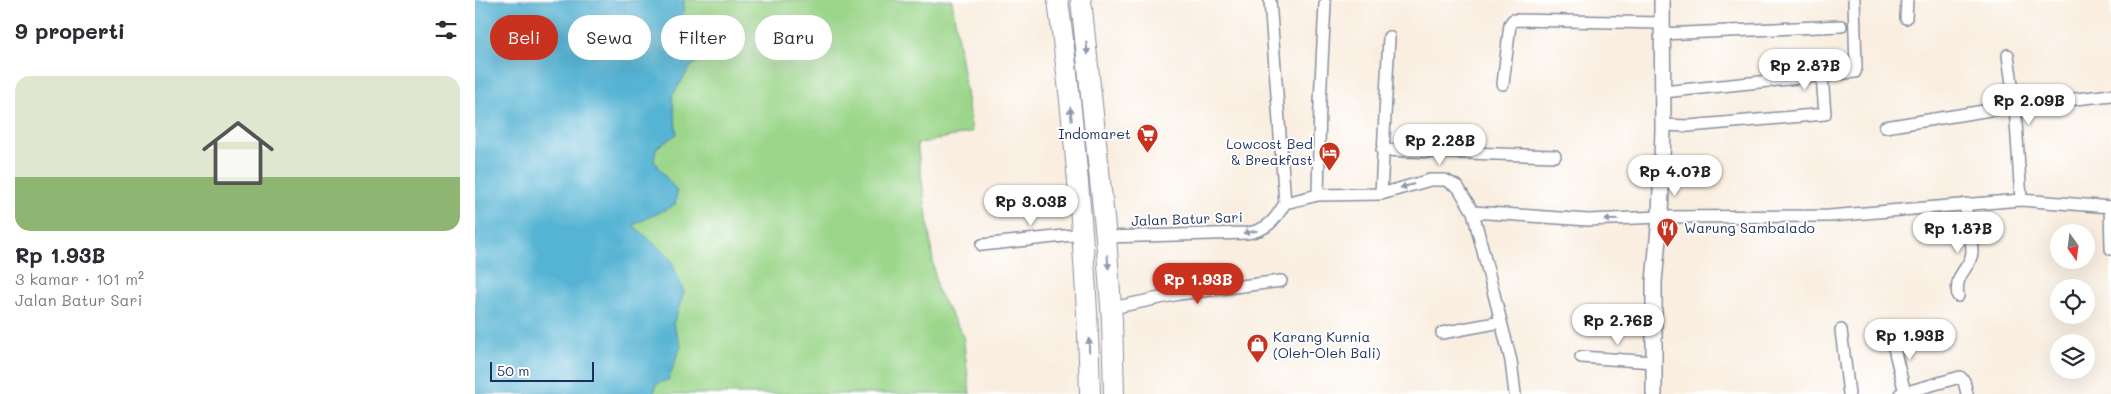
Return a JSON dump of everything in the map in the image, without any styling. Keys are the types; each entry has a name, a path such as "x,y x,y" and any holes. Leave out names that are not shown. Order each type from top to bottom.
{"highway":[{"path":"1057,0 1067,72 1089,327 1090,394"},
{"path":"1081,0 1112,308 1114,394"}],"street":[{"path":"1271,0 1285,202 1318,195 1381,194 1430,180 1445,180 1458,187 1473,212 1511,362 1515,394"},
{"path":"1654,394 1655,282 1663,124 1662,0"},
{"path":"1663,92 1853,72 1856,70 1854,0"},
{"path":"1906,18 1907,0"},
{"path":"1318,195 1319,102 1325,4"},
{"path":"1503,84 1510,24 1515,19 1661,28 1841,26"},
{"path":"1381,194 1389,37"},
{"path":"2008,54 2015,106 2021,200"},
{"path":"1663,124 1689,126 1825,114 1822,76"},
{"path":"1885,127 2015,106 2111,95"},
{"path":"1382,150 1555,156"},
{"path":"1473,212 1588,220 1659,217 1829,216 2021,200 2110,207 2111,249"},
{"name":"Jalan Batur Sari","path":"1106,237 1256,232 1271,224 1285,202"},
{"path":"1958,296 1956,286 1958,279 1972,252 1965,204"},
{"path":"982,245 1081,234"},
{"path":"1112,308 1179,294 1281,281"},
{"path":"1443,333 1501,322"},
{"path":"1841,330 1849,394"},
{"path":"1891,336 1902,393 1960,377 1964,381 1967,394"},
{"path":"1581,357 1654,362"}],"green space":[{"path":"684,0 952,0 972,132 917,144 937,290 963,335 970,394 654,394 656,384 681,346 673,324 684,292 633,225 675,204 677,192 654,161 656,148 676,134 672,96 691,66 700,60 745,60 745,15 683,15"}],"water":[{"path":"475,0 684,0 683,15 661,15 661,60 700,60 691,66 672,96 677,134 656,148 654,161 677,192 675,205 633,225 670,258 684,292 673,324 681,346 668,380 656,384 654,394 475,394"}],"place":[{"name":"Indomaret","path":"1147,153"},
{"name":"Lowcost Bed & Breakfast","path":"1329,171"},
{"name":"Warung Sambalado","path":"1668,247"},
{"name":"Karang Kurnia (Oleh-Oleh Bali)","path":"1257,364"}]}
